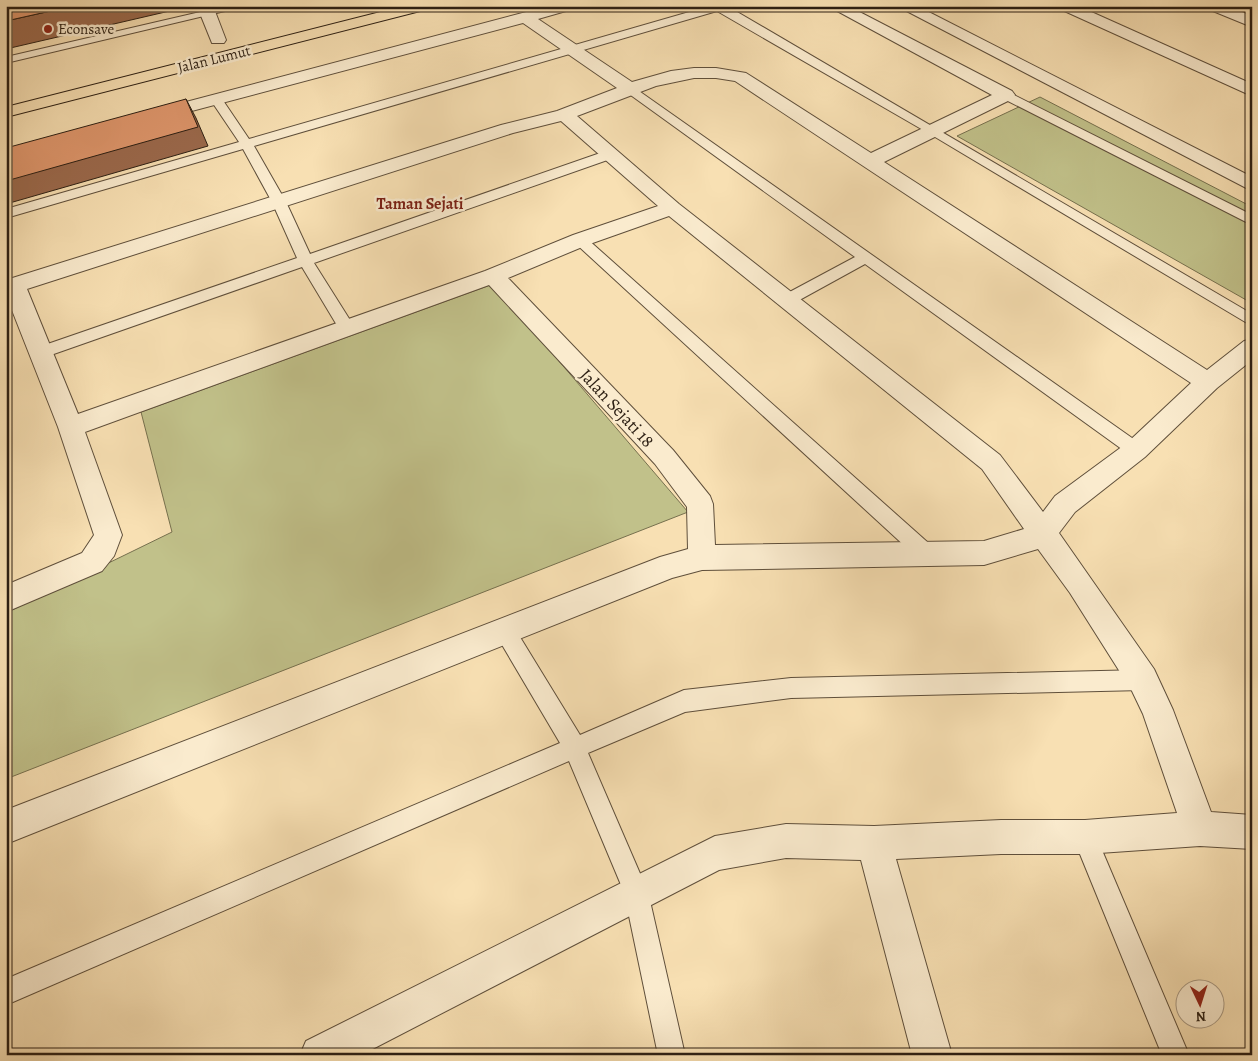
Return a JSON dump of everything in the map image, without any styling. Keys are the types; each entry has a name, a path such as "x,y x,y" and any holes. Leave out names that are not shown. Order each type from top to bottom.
{"main road":[{"name":"Jalan Lumut","path":"6,112 423,6"},
{"name":"Jalan Lumut","path":"199,45 236,35"}],"street":[{"path":"140,120 568,6"},
{"path":"836,6 1006,95"},
{"path":"905,6 1252,185"},
{"path":"1066,6 1252,91"},
{"path":"1212,6 1252,22"},
{"path":"206,10 218,40"},
{"path":"526,18 629,88"},
{"path":"6,599 92,562 104,547 108,535 71,427 42,352 11,287 507,129 564,114 629,88 695,72 719,72 740,78 1208,382"},
{"path":"868,162 1006,95"},
{"path":"564,114 672,208 789,299 991,462 1080,584 1143,680 1157,710 1200,829"},
{"path":"71,427 493,276 580,240 672,208"},
{"name":"Jalan Sejati 18","path":"493,276 664,457 700,504 702,558"},
{"path":"6,827 670,566 702,558 984,553 1022,543 1042,534 1065,504 1136,450 1208,382 1252,347"},
{"path":"320,1055 715,852 786,841 874,843 1001,837 1085,837 1200,829 1252,832"},
{"path":"874,843 932,1055"}],"lane":[{"path":"6,60 206,10 241,6"},
{"path":"6,214 574,51 720,7 934,131 1252,321"},
{"path":"629,88 1136,450"},
{"path":"1006,95 1252,221"},
{"path":"216,99 246,144 279,202 306,261 347,328"},
{"path":"42,352 611,154"},
{"path":"580,240 927,554"},
{"path":"789,299 867,257"},
{"path":"504,631 575,748 636,892 672,1055"},
{"path":"6,992 684,701 791,688 1143,680"},
{"path":"1085,837 1176,1055"}],"green space":[{"path":"1040,97 1252,207 1252,298 1248,301 957,136"},
{"path":"493,284 688,512 6,779 6,613 172,532 141,412"}],"building":[{"path":"6,6 73,6 6,21"},
{"path":"186,99 198,127 6,181 6,148"}],"place":[{"name":"Econsave","path":"48,29"}],"district":[{"name":"Taman Sejati","path":"420,203"}]}
